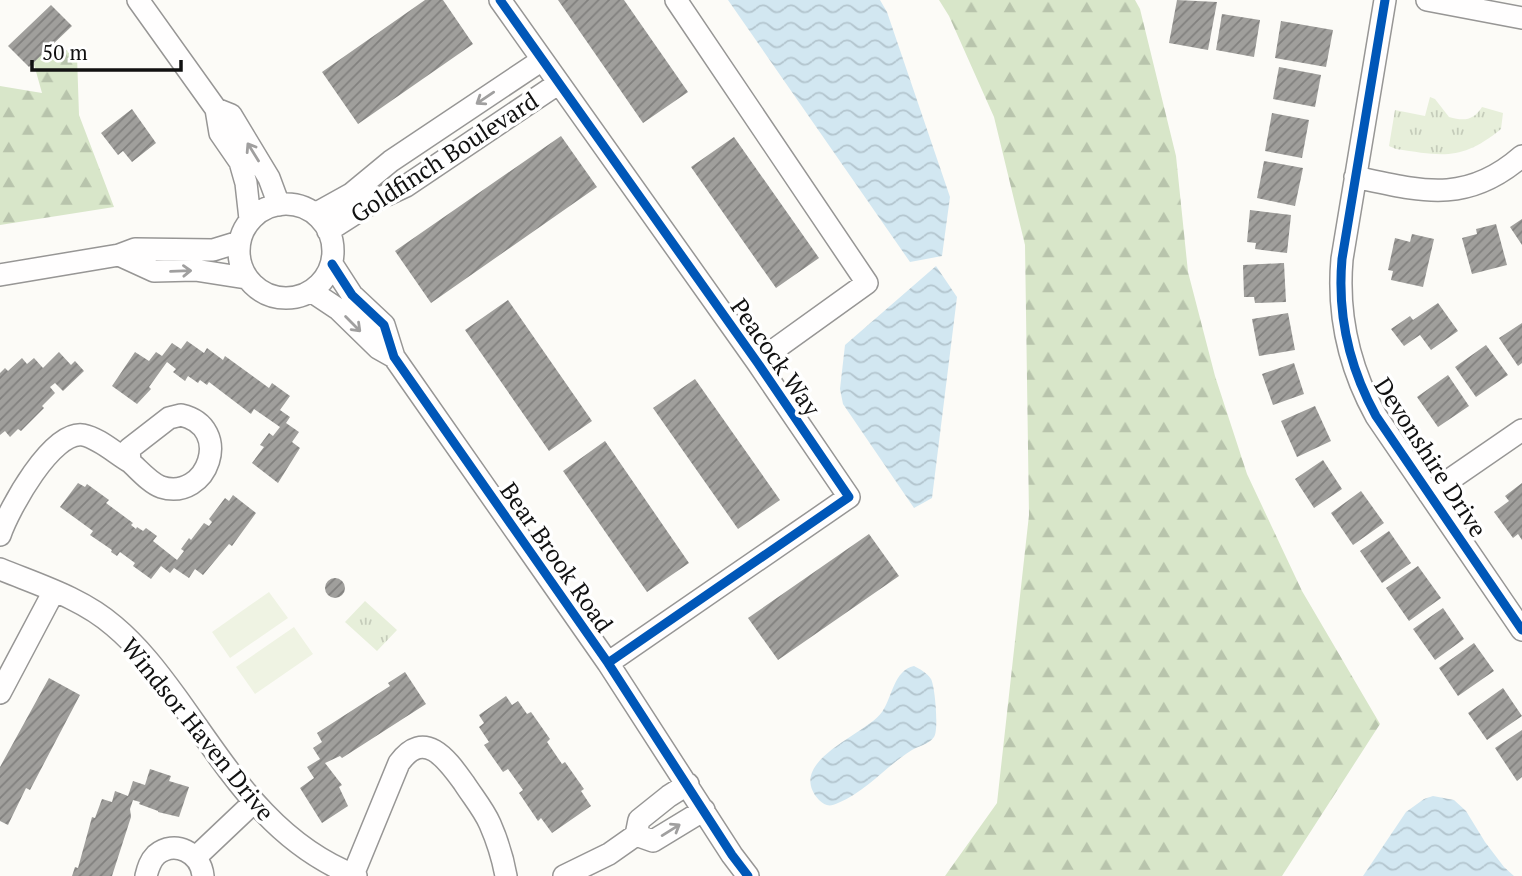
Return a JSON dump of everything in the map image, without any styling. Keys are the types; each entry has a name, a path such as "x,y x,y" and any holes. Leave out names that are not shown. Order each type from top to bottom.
{"street":[{"path":"138,0 216,109 220,133 240,162 246,183 250,219"},
{"name":"Peacock Way","path":"500,0 757,362 849,497 608,663"},
{"path":"676,0 867,283 757,362"},
{"name":"Devonshire Drive","path":"1385,0 1340,276 1346,341 1368,402 1522,630"},
{"path":"1427,0 1522,18"},
{"name":"Goldfinch Boulevard","path":"322,222 391,161 542,60"},
{"name":"Goldfinch Boulevard","path":"322,222 406,186 559,83"},
{"path":"216,109 231,115 269,178 279,205"},
{"path":"1355,177 1413,190 1448,190 1482,181 1522,156"},
{"path":"246,278 239,260 239,242 250,219 268,207 287,203 302,206 322,222"},
{"name":"Bear Brook Road","path":"322,222 332,245 332,264 352,295 384,325 394,357 608,663 748,876"},
{"path":"0,275 119,255 135,249 213,250 239,242"},
{"path":"119,255 154,271 195,270 246,278 265,293 280,298 296,297 311,291 325,281 332,264"},
{"path":"311,291 338,309 378,348 394,357"},
{"path":"1429,494 1522,430"},
{"path":"0,535 6,517 22,491 61,441 72,435 84,435 130,462"},
{"name":"Windsor Haven Drive","path":"0,569 89,608 114,625 138,648 253,803 281,831 308,851 354,876"},
{"path":"0,693 54,591"},
{"path":"354,876 399,762 411,751 419,748 433,748 442,754 481,808 495,838 506,876"},
{"path":"564,876 608,854 636,835 639,820 688,784"},
{"path":"146,876 150,863 158,854 169,849 182,849 200,867 253,803"},
{"path":"636,835 653,841 704,810"}],"green space":[{"path":"939,0 1135,0 1140,9 1176,156 1188,272 1215,376 1247,474 1302,591 1380,724 1282,876 945,876 997,803 1029,515 1025,245 994,117 949,16"},
{"path":"57,45 77,56 79,115 114,207 0,225 0,86 42,93 30,50"},
{"path":"1430,97 1435,99 1449,117 1472,117 1482,107 1503,113 1501,129 1475,147 1452,154 1427,153 1389,146 1395,110 1425,116"},
{"path":"269,592 288,618 230,658 212,632"},
{"path":"365,601 397,630 377,651 345,622"},
{"path":"294,627 313,654 255,694 236,667"}],"water":[{"path":"728,0 880,0 887,12 950,197 942,256 910,262"},
{"path":"936,266 957,297 932,498 914,508 843,404 840,389 845,345"},
{"path":"914,666 931,679 936,717 934,737 903,756 848,798 833,805 823,804 811,786 812,773 819,761 882,712 902,673"},
{"path":"1433,796 1454,800 1466,811 1485,842 1514,876 1363,876 1406,812"}],"building":[{"path":"425,0 443,0 473,44 358,124 322,72"},
{"path":"558,0 624,0 688,92 643,123"},
{"path":"1177,0 1217,2 1208,50 1169,43"},
{"path":"51,5 72,26 29,67 8,46"},
{"path":"1222,14 1260,20 1254,57 1216,50"},
{"path":"1281,21 1333,30 1326,67 1275,58"},
{"path":"1279,67 1321,75 1315,107 1273,99"},
{"path":"132,109 156,143 132,162 123,151 118,155 101,133"},
{"path":"1272,113 1309,120 1302,158 1265,151"},
{"path":"561,136 597,187 431,303 395,251"},
{"path":"734,137 819,258 776,288 691,167"},
{"path":"1264,161 1303,168 1295,206 1257,198"},
{"path":"1250,210 1291,215 1287,253 1255,249 1256,243 1247,242"},
{"path":"1522,219 1522,245 1510,227"},
{"path":"1496,224 1507,265 1472,274 1462,238 1477,234 1476,229"},
{"path":"1412,234 1434,239 1423,287 1391,280 1393,271 1388,270 1395,238 1410,242"},
{"path":"1284,263 1286,302 1255,303 1254,297 1244,297 1243,265"},
{"path":"508,300 592,421 549,451 465,330"},
{"path":"1438,303 1458,331 1431,350 1420,335 1404,346 1391,329 1410,316 1413,320"},
{"path":"1288,313 1295,350 1259,356 1252,319"},
{"path":"1522,323 1522,363 1518,366 1499,338"},
{"path":"187,341 204,353 207,348 223,360 225,356 269,388 272,383 290,396 280,410 290,417 286,423 299,432 292,442 300,448 278,483 252,463 264,447 260,445 269,433 273,436 280,427 254,409 251,414 209,382 207,385 200,380 198,383 188,376 185,381 173,372 176,369 167,362 149,387 151,389 137,404 112,386 135,352 149,361 156,352 162,356 172,343 181,349"},
{"path":"1486,345 1508,375 1476,397 1455,367"},
{"path":"59,352 71,365 75,361 84,371 63,391 55,383 50,387 55,393 21,431 18,429 10,437 5,431 0,435 0,373 5,368 8,371 22,358 27,364 34,358 43,368"},
{"path":"1294,363 1304,394 1273,405 1262,374"},
{"path":"1448,375 1469,406 1438,427 1417,397"},
{"path":"695,379 780,500 738,529 653,408"},
{"path":"1315,406 1331,441 1297,457 1281,421"},
{"path":"605,441 689,563 647,592 563,471"},
{"path":"1323,460 1342,489 1314,508 1295,479"},
{"path":"78,483 85,487 87,484 109,500 106,503 133,523 131,525 136,529 137,527 143,531 146,528 157,536 153,541 177,560 189,538 191,540 204,523 209,526 212,522 209,519 225,498 229,501 233,495 256,513 232,546 229,544 203,575 195,569 189,578 174,568 170,573 161,566 151,579 120,552 117,556 111,552 112,550 90,535 93,531 60,507"},
{"path":"1522,483 1522,540 1518,534 1513,538 1494,512 1509,501 1505,496"},
{"path":"1361,491 1384,523 1353,545 1331,513"},
{"path":"1389,531 1411,563 1382,583 1360,551"},
{"path":"869,534 899,576 778,660 748,618"},
{"path":"1418,566 1441,598 1409,621 1386,588"},
{"path":"335,578 342,581 345,588 342,595 335,598 328,595 325,588 328,581"},
{"path":"1443,608 1464,639 1435,660 1413,629"},
{"path":"1474,643 1494,671 1458,696 1439,668"},
{"path":"405,672 426,704 342,758 340,756 325,763 342,785 339,787 348,806 322,823 300,788 314,778 307,767 320,759 313,748 322,742 317,733 390,686 388,683"},
{"path":"49,678 80,695 30,790 26,788 8,825 0,821 0,767"},
{"path":"1503,688 1522,716 1487,740 1468,713"},
{"path":"506,696 512,705 518,701 527,714 531,712 550,739 547,742 562,764 565,762 584,789 581,791 591,806 552,833 541,818 538,821 519,793 523,790 508,769 503,772 484,745 489,742 479,727 484,723 479,715"},
{"path":"1522,730 1522,777 1517,781 1495,748"},
{"path":"150,769 171,776 169,781 189,787 179,817 158,812 133,800 131,817 112,876 72,876 75,867 78,868 92,817 95,818 102,799 112,802 115,791 128,796 133,781 145,785"}],"cycle path":[{"path":"500,0 757,362 849,497 608,663"},
{"path":"1385,0 1342,259 1341,301 1347,340 1359,379 1376,416 1522,630"},
{"path":"332,264 352,295 384,325 394,357 608,663 748,876"}]}
